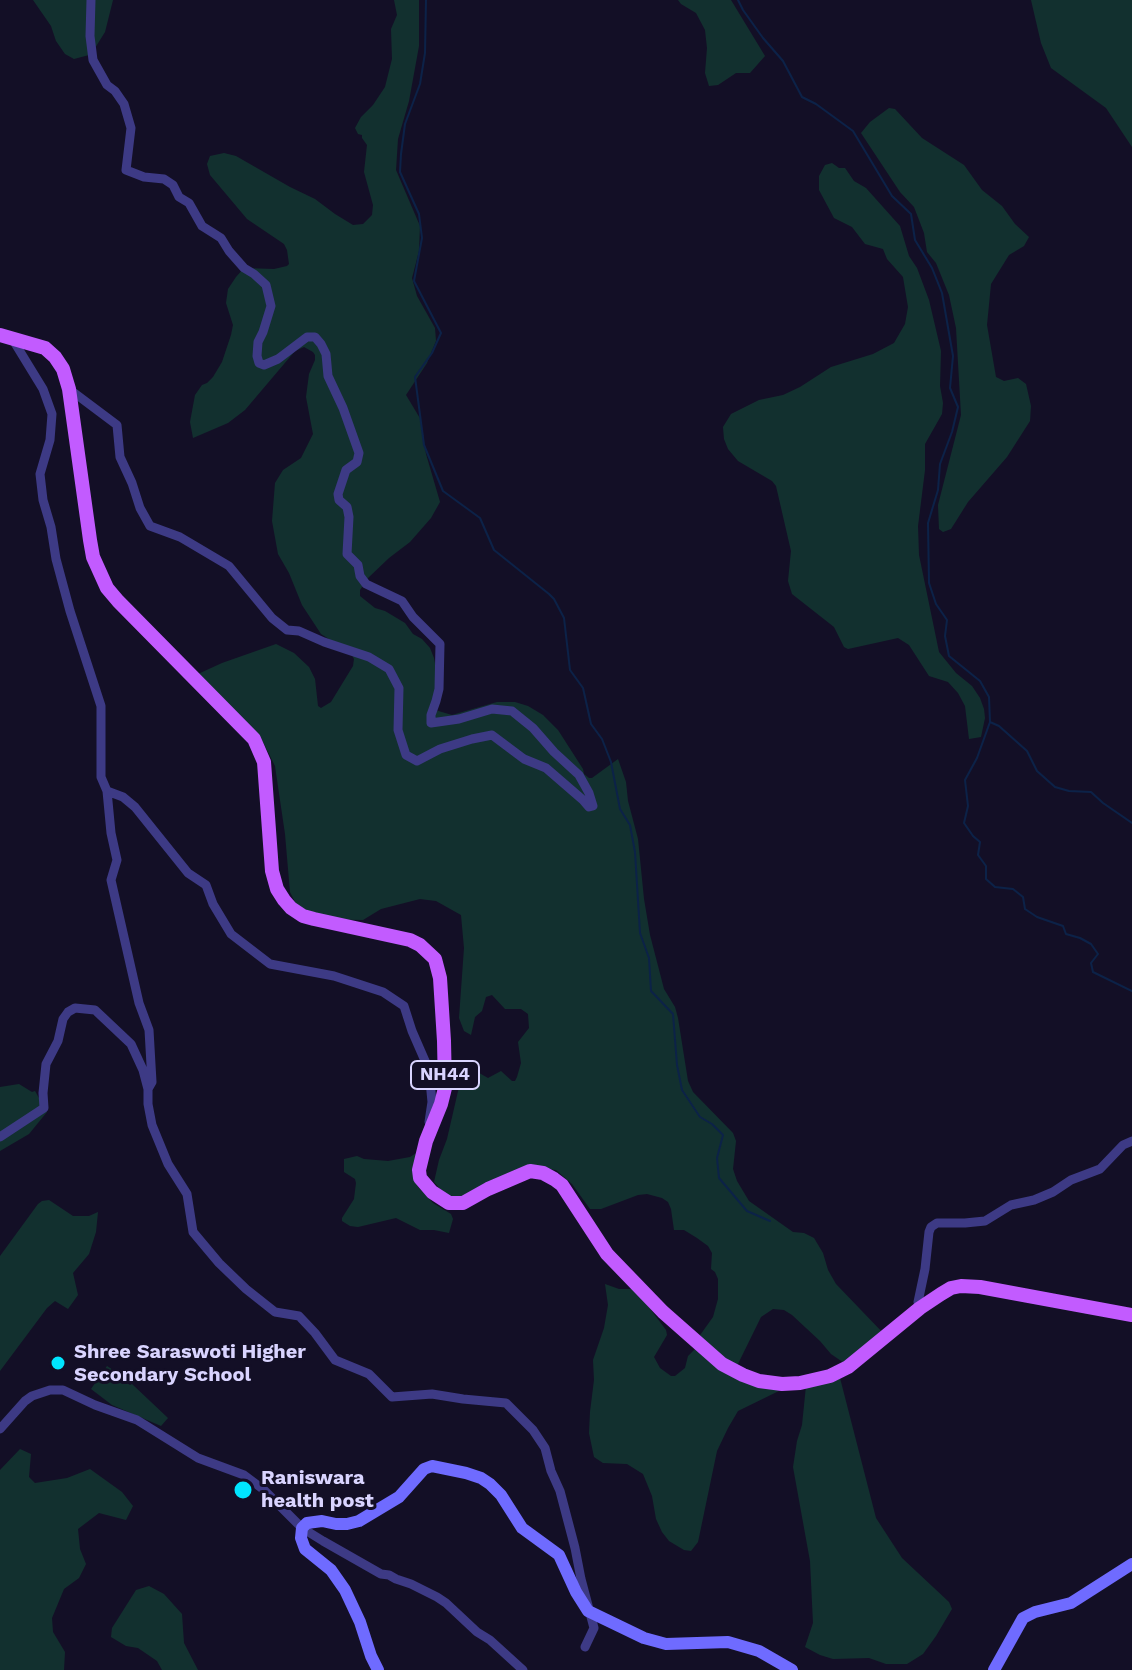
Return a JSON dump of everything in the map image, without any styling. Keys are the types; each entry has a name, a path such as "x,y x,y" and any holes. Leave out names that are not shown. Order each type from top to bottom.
{"main road":[{"name":"NH44","path":"7,338 45,348 63,369 69,389 93,557 100,575 118,601 254,739 264,762 272,871 284,900 303,916 410,940 435,959 440,978 445,1088 419,1170 420,1178 432,1192 449,1203 463,1203 530,1171 554,1179 562,1185 607,1254 663,1312 722,1364 759,1381 791,1383 830,1376 848,1367 920,1308 951,1288 961,1286 1132,1315"},
{"path":"378,1670 345,1590 331,1570 305,1549 301,1538 302,1528 307,1523 322,1521 336,1524 359,1521 399,1497 424,1469 432,1466 466,1473 490,1484 501,1495 522,1528 559,1555 588,1611 644,1638 666,1644 728,1642 759,1651 792,1670"},
{"path":"994,1670 1023,1618 1030,1613 1071,1603 1132,1564"}],"street":[{"path":"69,389 117,425 120,457 150,526 180,537 229,566 272,618 287,630 299,631 369,657 389,669 399,688 398,730 406,755 417,761 440,749 492,735 524,759 546,768 589,807 593,806 579,775 512,711 492,709 431,723 439,689 440,644 402,601 366,584 360,576 358,565 347,554 349,517 347,507 339,500 338,494 346,470 357,462 359,453 328,376 326,354 315,337 307,337 278,359 264,365 259,363 258,342 271,306 266,285 244,268 221,238 202,226 189,203 179,197 173,185 164,179 144,177 126,170 131,128 124,104 107,85 93,60 91,0"},
{"path":"7,338 43,389 52,414 50,440 40,474 43,500 70,611 101,706 101,777 107,791 117,860 111,880 139,1003 149,1030 152,1082 148,1089"},
{"path":"107,791 123,797 135,807 188,873 206,885 231,934 270,964 334,976 383,992 404,1006 429,1070 432,1102 426,1141"},
{"path":"0,1137 44,1108 46,1064 68,1012 75,1008 95,1010 131,1044 143,1070 152,1125 168,1164 187,1194 193,1232 246,1289 275,1312 299,1316 335,1360 369,1374 392,1397 432,1394 506,1403 533,1430 545,1448 575,1548 594,1628 585,1647"},
{"path":"920,1308 918,1302 931,1227 937,1223 985,1221 1011,1205 1053,1192 1071,1180 1100,1169 1123,1145 1132,1141"},
{"path":"0,1429 25,1401 50,1390 63,1390 137,1420 198,1458 244,1475 264,1490 302,1528 381,1574 437,1597 523,1670"}],"green space":[{"path":"33,0 113,0 105,32 95,48 89,55 74,59 65,54"},
{"path":"394,0 419,0 419,46 398,139 396,170 420,226 419,251 412,278 417,296 435,328 436,341 427,363 406,395 421,420 426,454 440,502 410,542 368,578 360,590 360,596 375,608 405,623 430,648 437,674 435,710 452,715 497,702 515,702 543,715 558,730 589,778 618,759 638,839 650,935 664,989 678,1018 688,1081 693,1092 733,1133 736,1141 733,1169 749,1201 793,1232 814,1238 836,1284 884,1334 847,1365 784,1310 773,1309 761,1317 736,1368 698,1338 713,1317 718,1299 718,1279 711,1269 712,1253 708,1246 684,1230 674,1230 671,1209 662,1198 638,1195 601,1209 590,1209 572,1184 556,1170 528,1167 463,1197 447,1197 434,1182 465,1070 474,1070 488,1078 501,1071 515,1081 521,1063 518,1042 529,1028 528,1014 521,1009 505,1009 492,995 486,997 482,1011 475,1017 471,1035 464,1031 459,1018 464,948 461,915 436,901 420,899 381,909 363,920 315,919 298,908 290,892 275,766 261,738 198,674 276,644 294,653 309,667 321,708 331,702 353,666 351,653 321,634 302,605 278,554 272,521 275,483 283,470 301,458 313,434 306,397 309,374 315,360 313,352 304,347 295,351 245,410 228,423 193,438 190,422 195,395 213,377 222,362 231,335 233,325 226,303 228,289 244,268 274,269 289,264 284,244 247,219 210,175 207,164 210,156 224,153 236,156 315,199 353,225 363,224 372,215 373,205 364,172 367,145 355,128 385,87 392,59 391,29 397,15"},
{"path":"678,0 731,0 765,56 750,73 736,73 718,85 709,86 705,73 705,30 696,13"},
{"path":"1031,0 1132,0 1132,147 1106,108 1051,68 1041,43"},
{"path":"889,108 895,109 922,138 964,165 982,190 1002,206 1029,237 1024,246 1009,255 991,284 987,325 996,377 1004,381 1018,378 1026,384 1031,406 1030,421 1007,457 968,502 951,529 943,532 939,529 938,505 961,415 956,328 949,295 936,263 927,252 914,207 900,192 861,133"},
{"path":"832,163 845,168 854,181 866,188 900,226 909,256 929,300 941,351 943,403 942,414 925,444 918,526 919,555 939,652 980,698 985,718 981,737 969,739 965,706 958,693 948,682 929,676 909,645 898,638 848,649 834,627 792,594 788,581 791,551 776,486 738,461 724,439 723,427 731,414 759,400 783,395 831,367 873,354 894,343 905,324 908,307 903,277 887,259 883,249 865,244 852,227 834,218 819,190 819,176 825,165"},
{"path":"19,1084 35,1091 47,1112 29,1134 0,1151 0,1087"},
{"path":"418,1152 418,1187 433,1203 451,1214 453,1219 449,1233 420,1230 396,1218 358,1227 342,1221 354,1199 356,1183 344,1172 344,1159 357,1156 388,1161 410,1157"},
{"path":"49,1200 73,1216 89,1216 98,1212 89,1254 73,1273 78,1295 68,1309 55,1301 47,1308 0,1371 0,1256 38,1204"},
{"path":"605,1284 632,1289 666,1330 667,1335 654,1357 660,1368 671,1376 685,1368 688,1356 698,1346 731,1375 787,1387 738,1411 728,1428 717,1451 698,1542 691,1551 669,1541 662,1532 643,1474 627,1464 603,1463 594,1457 589,1433 593,1360 608,1305"},
{"path":"107,1366 124,1377 122,1380 132,1384 168,1418 161,1426 112,1405 91,1389"},
{"path":"840,1378 876,1518 902,1558 949,1602 952,1609 923,1654 907,1664 886,1664 869,1658 833,1659 805,1647 813,1623 810,1561 793,1467 806,1386"},
{"path":"20,1449 31,1454 29,1477 35,1483 67,1478 90,1469 122,1492 133,1506 126,1520 99,1513 78,1529 80,1549 86,1564 79,1578 64,1589 52,1618 53,1632 65,1652 64,1670 0,1670 0,1470"},
{"path":"149,1586 164,1594 182,1614 184,1643 198,1670 162,1670 157,1661 138,1648 126,1646 111,1637 112,1628 136,1590"}],"waterway":[{"path":"426,0 425,53 420,84 405,124 400,172 419,214 422,238 414,281 441,333 432,353 415,377 424,445 443,491 480,518 494,550 549,594 564,618 570,670 583,688 591,724 602,739 611,762 620,809 630,825 635,852 640,933 649,958 651,991 673,1014 682,1090 700,1117 723,1135 717,1158 719,1178 747,1211 770,1221"},
{"path":"738,0 763,38 783,61 802,97 853,131 892,196 911,214 915,240 932,268 942,293 953,356 950,388 958,407 940,464 938,490 928,523 929,583 936,604 947,620 945,636 949,656 980,681 989,697 990,722 965,780 968,806 964,823 980,842 978,855 986,866 986,879 995,887 1013,889 1023,897 1025,909 1037,917 1063,926 1066,934 1091,944 1098,954 1091,963 1093,972 1132,991"},
{"path":"990,722 999,726 1027,751 1037,771 1055,787 1091,792 1132,823"}],"place":[{"name":"Shree Saraswoti Higher Secondary School","path":"58,1363"},
{"name":"Raniswara health post","path":"243,1490"}]}
